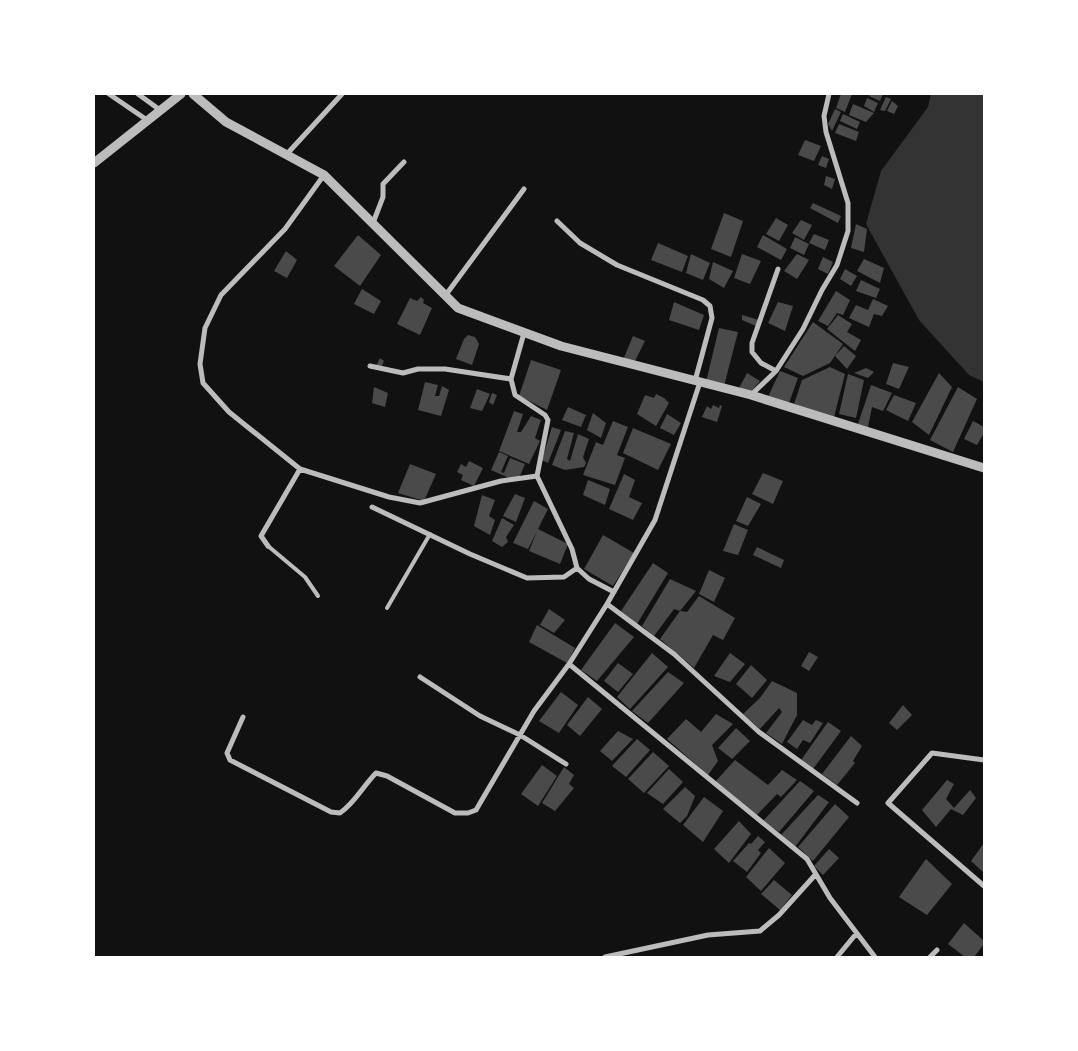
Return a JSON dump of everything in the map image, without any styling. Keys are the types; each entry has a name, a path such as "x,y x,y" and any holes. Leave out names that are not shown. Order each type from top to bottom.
{"street":[{"path":"108,94 147,120"},
{"path":"138,94 160,110"},
{"path":"94,163 180,94"},
{"path":"194,94 226,122 324,174 458,308 561,346 751,395 984,468"},
{"path":"285,155 342,94"},
{"path":"751,395 776,371 803,329 822,290 837,265 848,232 848,203 826,132 824,116 829,94"},
{"path":"373,222 383,197 382,184 404,162"},
{"path":"324,174 285,229 221,295 205,328 200,364 203,383 229,412 300,469 390,496 420,503 501,481 537,476"},
{"path":"445,296 524,189"},
{"path":"243,717 227,753 230,760 331,812 340,813 348,808 365,784 376,774 387,776 455,813 468,813 476,810 520,735 569,664 607,604 655,520 698,382 712,318 710,306 703,300 617,265 580,243 557,221"},
{"path":"776,371 762,363 752,352 752,343 778,269"},
{"path":"524,333 511,379 515,395 546,415 548,420 537,476 572,549 577,568 589,579 614,592"},
{"path":"370,366 403,373 418,369 445,369 511,379"},
{"path":"268,546 261,536 300,469"},
{"path":"372,507 470,554 527,578 564,577 577,568"},
{"path":"607,604 674,654 759,732 856,803"},
{"path":"569,664 807,859 830,898 875,957"},
{"path":"420,677 480,716 520,735 566,764"},
{"path":"984,760 932,753 888,803 984,886"},
{"path":"605,957 708,935 760,931 779,915 816,874"},
{"path":"837,957 856,934"},
{"path":"930,957 937,950"}],"lane":[{"path":"387,608 430,534"},
{"path":"268,546 305,577 318,596"}],"shaded area":[{"path":"931,94 984,94 984,382 969,375 919,320 866,224 881,171 928,107"}],"building":[{"path":"841,94 852,94 845,112 836,108"},
{"path":"870,94 883,94 880,101 869,96"},
{"path":"886,97 891,99 885,111 880,110"},
{"path":"867,98 878,103 874,112 864,106"},
{"path":"892,101 898,106 894,114 887,111"},
{"path":"853,104 874,113 866,122 849,115"},
{"path":"835,109 841,112 832,131 828,124"},
{"path":"843,114 860,122 857,129 840,121"},
{"path":"839,124 859,132 856,141 835,133"},
{"path":"805,140 821,146 814,161 798,155"},
{"path":"822,156 829,159 826,168 818,165"},
{"path":"826,176 835,179 832,189 824,185"},
{"path":"813,203 841,216 838,223 810,208"},
{"path":"724,213 743,221 731,257 711,249"},
{"path":"776,218 788,225 779,241 766,234"},
{"path":"801,220 812,225 804,240 792,233"},
{"path":"856,224 867,229 864,252 851,248"},
{"path":"814,234 829,240 825,250 809,243"},
{"path":"358,235 381,255 360,286 334,266"},
{"path":"763,235 787,249 781,260 757,247"},
{"path":"795,237 809,244 804,255 790,248"},
{"path":"658,243 688,256 682,272 651,260"},
{"path":"286,251 297,260 287,278 274,271"},
{"path":"691,254 710,263 703,280 686,273"},
{"path":"742,254 761,261 750,284 734,278"},
{"path":"797,254 809,260 797,279 784,271"},
{"path":"823,257 833,262 828,274 818,269"},
{"path":"864,259 884,268 880,283 857,271"},
{"path":"713,262 733,271 724,288 709,279"},
{"path":"845,269 857,276 851,286 840,279"},
{"path":"861,280 880,289 876,298 856,291"},
{"path":"362,289 381,301 374,314 354,304"},
{"path":"836,291 850,300 843,315 837,313 828,326 818,321"},
{"path":"421,297 424,300 423,303 432,308 420,335 397,324 410,298 417,301"},
{"path":"873,299 888,306 882,316 874,314 869,327 849,318 856,305 868,310"},
{"path":"674,302 704,315 699,330 669,320"},
{"path":"778,302 793,306 785,331 768,323"},
{"path":"742,315 759,320 756,326 742,320"},
{"path":"838,315 852,324 847,332 861,340 855,351 827,329"},
{"path":"813,322 843,344 830,363 803,376 784,367"},
{"path":"719,328 738,332 724,386 706,382"},
{"path":"468,335 475,337 479,344 472,365 456,359 464,339"},
{"path":"633,336 645,341 634,363 623,360"},
{"path":"844,346 856,356 847,369 835,356"},
{"path":"380,358 384,361 381,368 376,366"},
{"path":"531,360 561,370 547,410 519,396"},
{"path":"893,363 909,367 899,389 886,384"},
{"path":"830,367 845,374 834,417 794,404 802,380"},
{"path":"866,368 874,372 868,378 854,373"},
{"path":"780,371 798,378 789,403 768,397"},
{"path":"747,373 760,381 750,393 738,390"},
{"path":"939,373 952,387 929,435 912,422"},
{"path":"848,374 864,380 856,418 839,414"},
{"path":"425,382 438,385 435,396 439,396 442,386 449,390 441,416 418,410"},
{"path":"871,385 892,393 883,411 872,407 868,427 858,424"},
{"path":"374,387 388,393 385,407 372,403"},
{"path":"958,387 977,399 953,452 930,440"},
{"path":"477,389 490,394 482,411 470,408"},
{"path":"492,393 497,395 493,405 489,402"},
{"path":"656,394 669,403 656,426 637,414 645,395 654,398"},
{"path":"894,395 916,403 908,421 886,410"},
{"path":"713,405 719,408 720,405 722,406 717,422 702,417 707,406 711,409"},
{"path":"568,407 586,415 581,427 562,420"},
{"path":"514,411 523,414 517,432 521,432 531,416 541,420 535,438 540,441 529,464 499,451"},
{"path":"593,413 606,423 601,438 587,430"},
{"path":"667,414 681,423 674,435 660,428"},
{"path":"613,421 628,427 617,455 625,458 615,485 583,475 596,442 603,445"},
{"path":"973,421 984,427 984,433 977,445 964,439"},
{"path":"552,427 561,430 548,463 542,460"},
{"path":"633,428 671,444 658,470 623,453"},
{"path":"565,431 574,433 567,459 570,461 578,434 589,439 583,457 586,463 584,467 565,470 552,465"},
{"path":"499,452 508,456 501,472 504,473 510,458 525,464 519,478 509,478 491,470"},
{"path":"469,461 483,468 474,486 461,480 463,475 457,472 461,464 466,467"},
{"path":"410,464 436,474 424,501 398,493"},
{"path":"763,473 783,481 773,504 752,494"},
{"path":"624,474 635,480 629,497 642,503 633,520 609,509"},
{"path":"588,480 610,489 605,505 583,495"},
{"path":"515,494 525,498 516,522 503,516"},
{"path":"482,495 495,500 489,516 495,520 490,535 474,526"},
{"path":"747,497 761,504 748,526 736,521"},
{"path":"534,501 548,509 538,529 568,544 560,564 529,551 537,531 528,549 513,543"},
{"path":"502,518 514,525 506,537 508,542 502,547 492,541"},
{"path":"734,524 748,530 738,555 723,551"},
{"path":"603,535 634,553 613,586 584,569"},
{"path":"757,547 784,560 781,568 753,555"},
{"path":"653,563 668,573 637,624 621,611"},
{"path":"709,570 725,578 714,602 699,594"},
{"path":"670,579 696,591 680,611 674,609 654,636 642,626"},
{"path":"699,596 735,618 723,640 713,635 694,668 660,639 680,611 687,612"},
{"path":"549,609 565,620 554,633 540,625"},
{"path":"615,623 634,637 597,681 581,670"},
{"path":"537,625 575,648 567,663 529,642"},
{"path":"809,652 818,657 809,671 801,666"},
{"path":"652,653 668,667 630,709 617,697"},
{"path":"730,653 745,664 730,682 714,676"},
{"path":"618,663 633,674 618,692 604,681"},
{"path":"751,665 767,680 752,698 736,684"},
{"path":"668,672 684,683 648,723 632,711"},
{"path":"772,681 797,693 797,715 782,744 766,733 782,712 779,708 760,729 743,714 760,698"},
{"path":"561,692 578,705 559,733 539,721"},
{"path":"588,697 602,709 580,736 567,725"},
{"path":"903,705 912,715 897,730 889,723"},
{"path":"716,714 733,724 712,745 718,761 708,775 667,739 686,719 701,732"},
{"path":"803,720 812,725 816,720 823,723 810,743 803,740 797,749 787,742"},
{"path":"828,722 841,731 813,769 801,760"},
{"path":"736,728 750,741 732,759 718,748"},
{"path":"618,731 633,739 612,761 600,751"},
{"path":"851,736 862,746 853,761 855,763 837,785 822,774"},
{"path":"637,739 650,750 626,777 612,766"},
{"path":"653,752 669,766 644,793 628,779"},
{"path":"735,760 768,785 782,770 797,780 781,797 777,794 756,816 715,782"},
{"path":"542,765 557,776 538,806 521,794"},
{"path":"564,767 574,775 569,784 574,788 555,811 542,803"},
{"path":"669,769 683,782 663,804 647,793"},
{"path":"947,780 954,784 946,799 954,808 970,790 976,798 963,815 951,809 936,827 922,810"},
{"path":"800,781 814,791 779,832 763,821"},
{"path":"685,787 695,796 687,816 680,823 663,809"},
{"path":"818,795 829,802 795,847 781,835"},
{"path":"704,797 723,811 703,842 683,825"},
{"path":"835,804 849,817 813,861 798,847"},
{"path":"739,821 751,834 729,863 714,849"},
{"path":"758,836 765,842 758,850 761,853 747,872 733,861"},
{"path":"984,843 984,873 971,861"},
{"path":"769,848 785,863 761,891 746,877"},
{"path":"829,849 839,858 823,875 814,866"},
{"path":"926,859 952,884 927,915 899,897"},
{"path":"774,880 792,895 780,910 761,894"},
{"path":"964,923 984,941 984,944 974,957 965,957 948,944"}]}
